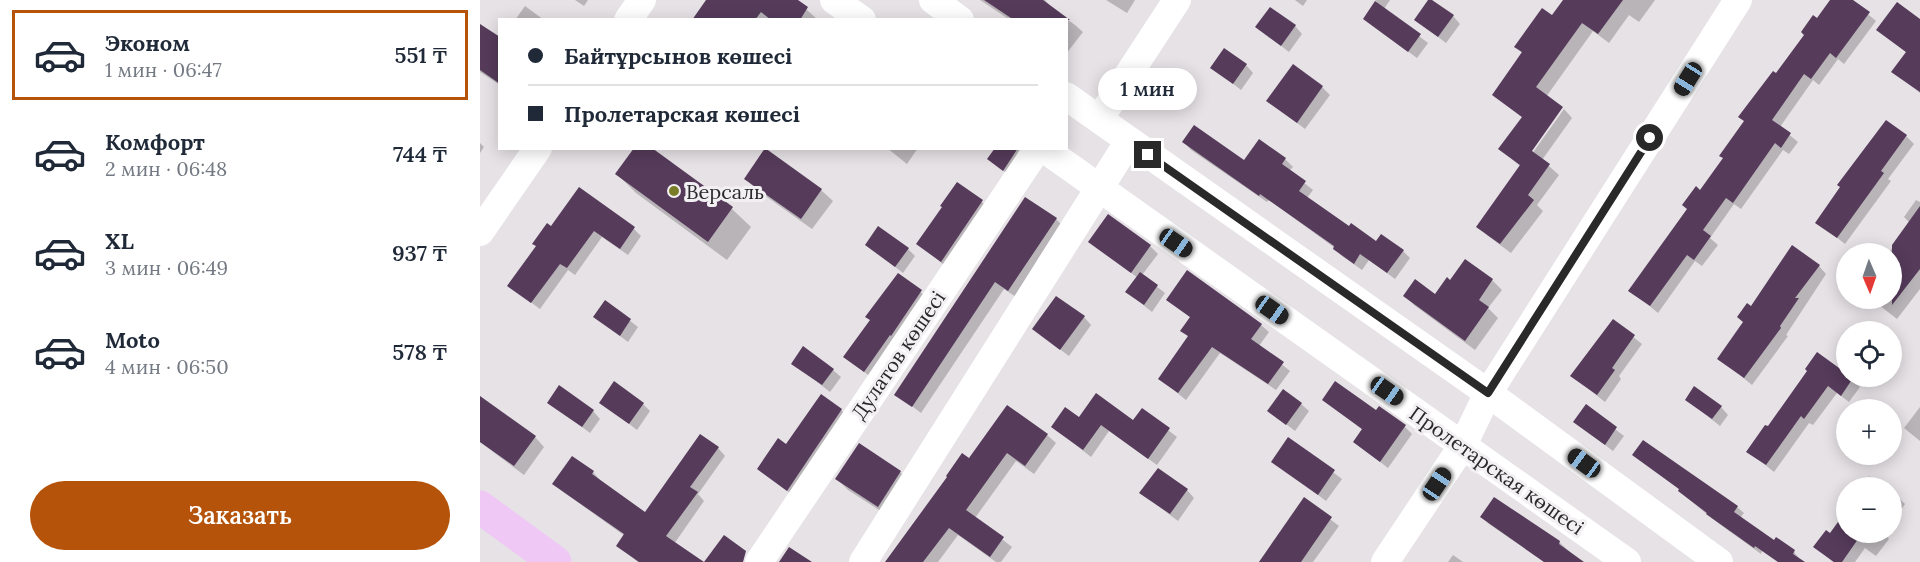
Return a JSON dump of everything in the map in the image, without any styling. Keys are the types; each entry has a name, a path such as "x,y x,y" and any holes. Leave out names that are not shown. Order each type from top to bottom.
{"main road":[{"path":"480,507 555,562"}],"street":[{"path":"629,18 642,0"},
{"path":"834,0 859,18"},
{"path":"933,0 957,18"},
{"path":"1100,118 1177,0"},
{"path":"1385,562 1463,445 1488,393 1737,0"},
{"path":"1068,100 1100,118 1488,393 1719,562"},
{"path":"863,562 1130,141"},
{"path":"480,232 537,150"},
{"name":"Дулатов көшесі","path":"759,562 1037,150"},
{"name":"Пролетарская көшесі","path":"1046,150 1627,562"}],"building":[{"path":"706,0 798,0 808,7 801,18 768,18 761,12 756,18 693,18"},
{"path":"984,0 1043,0 1067,18 1011,18"},
{"path":"1428,0 1432,0 1454,15 1438,37 1414,20"},
{"path":"1563,0 1623,0 1598,34 1582,23 1536,87 1563,107 1532,151 1550,164 1528,195 1534,200 1500,244 1476,227 1520,165 1498,149 1522,117 1492,95 1522,52 1514,47 1542,8 1552,15"},
{"path":"1830,0 1853,0 1870,12 1836,58 1830,53 1811,79 1804,74 1772,120 1791,133 1781,148 1775,143 1733,203 1726,198 1703,230 1711,236 1694,260 1687,255 1650,306 1628,291 1687,209 1682,205 1696,186 1700,190 1723,158 1719,156 1744,121 1738,117 1773,71 1776,73 1804,35 1801,32 1813,15 1817,18"},
{"path":"1375,1 1421,34 1408,52 1363,19"},
{"path":"1897,2 1920,19 1920,92 1891,72 1906,52 1876,30"},
{"path":"1270,7 1296,25 1281,46 1255,27"},
{"path":"480,24 498,36 498,83 480,70"},
{"path":"1224,48 1247,64 1233,84 1210,68"},
{"path":"1293,64 1323,86 1297,123 1266,101"},
{"path":"1886,120 1907,135 1881,171 1884,173 1837,238 1815,223 1840,187 1837,185"},
{"path":"1194,125 1244,160 1259,139 1286,158 1282,164 1306,181 1299,191 1349,226 1351,223 1376,241 1381,234 1404,250 1387,273 1360,254 1354,264 1333,249 1334,246 1182,142"},
{"name":"Версаль","path":"633,150 655,150 733,207 708,242 615,174"},
{"path":"764,150 768,150 822,189 801,219 744,179"},
{"path":"994,150 1017,150 1003,171 987,159"},
{"path":"957,182 983,200 941,262 916,244"},
{"path":"579,187 635,227 620,249 594,231 567,268 560,264 531,303 507,286 536,246 532,244 547,223 551,226"},
{"path":"1025,197 1057,218 1008,291 995,282 912,407 894,395"},
{"path":"1920,206 1920,269 1902,292 1902,243 1893,243"},
{"path":"1108,214 1151,245 1131,273 1088,242"},
{"path":"878,226 909,248 895,267 865,245"},
{"path":"1792,245 1820,265 1795,298 1799,298 1780,326 1781,328 1744,378 1717,359 1743,322 1737,317 1747,303 1751,306"},
{"path":"1465,259 1493,279 1479,300 1489,307 1465,341 1403,296 1415,279 1435,294 1447,277 1450,280"},
{"path":"1187,270 1262,324 1251,339 1284,362 1268,384 1212,347 1178,393 1158,379 1188,336 1180,331 1190,317 1166,300"},
{"path":"1140,272 1158,285 1144,305 1125,292"},
{"path":"898,273 922,290 864,372 843,357 870,320 865,317"},
{"path":"1056,296 1085,316 1060,350 1032,329"},
{"path":"605,300 631,319 620,336 593,317"},
{"path":"1613,319 1635,335 1612,368 1615,370 1597,395 1570,376"},
{"path":"803,346 834,369 822,385 791,364"},
{"path":"1817,352 1836,366 1836,387 1847,387 1841,396 1828,386 1804,419 1801,416 1766,465 1746,452 1765,425 1768,426 1807,371 1805,369"},
{"path":"614,381 644,403 629,424 599,403"},
{"path":"1335,381 1376,410 1379,406 1406,425 1380,462 1353,442 1362,429 1322,400"},
{"path":"559,385 594,410 582,427 547,403"},
{"path":"1694,386 1722,406 1712,419 1685,400"},
{"path":"1283,389 1302,403 1286,425 1267,411"},
{"path":"1096,393 1133,420 1142,408 1170,428 1148,459 1101,425 1083,450 1051,427 1065,407 1079,417"},
{"path":"821,394 842,409 787,491 757,469 778,438 786,444"},
{"path":"480,396 536,436 514,466 480,442"},
{"path":"1586,404 1617,427 1605,445 1573,422"},
{"path":"1007,405 1048,434 1025,466 1007,453 966,510 1004,537 990,557 949,528 923,562 885,562 962,453 969,458"},
{"path":"700,434 719,447 690,487 698,492 666,536 704,562 639,562 616,546 624,534 552,484 572,456 594,471 592,474 645,512"},
{"path":"1288,437 1335,470 1318,495 1271,462"},
{"path":"1643,440 1738,506 1734,512 1774,540 1776,537 1795,550 1793,554 1805,562 1778,562 1706,514 1678,491 1679,489 1632,455"},
{"path":"859,443 901,471 878,507 835,479"},
{"path":"1158,468 1188,489 1170,514 1139,493"},
{"path":"1304,497 1332,517 1301,562 1259,562"},
{"path":"1494,497 1560,541 1559,544 1584,562 1544,562 1480,517"},
{"path":"1836,525 1836,543 1855,543 1842,562 1834,562 1813,547 1826,530 1830,533"},
{"path":"724,535 746,551 743,562 704,562"},
{"path":"789,547 812,562 779,562"}],"place":[{"name":"Версаль","path":"674,191"}],"route":[{"path":"1148,155 1488,393 1650,138"}]}
